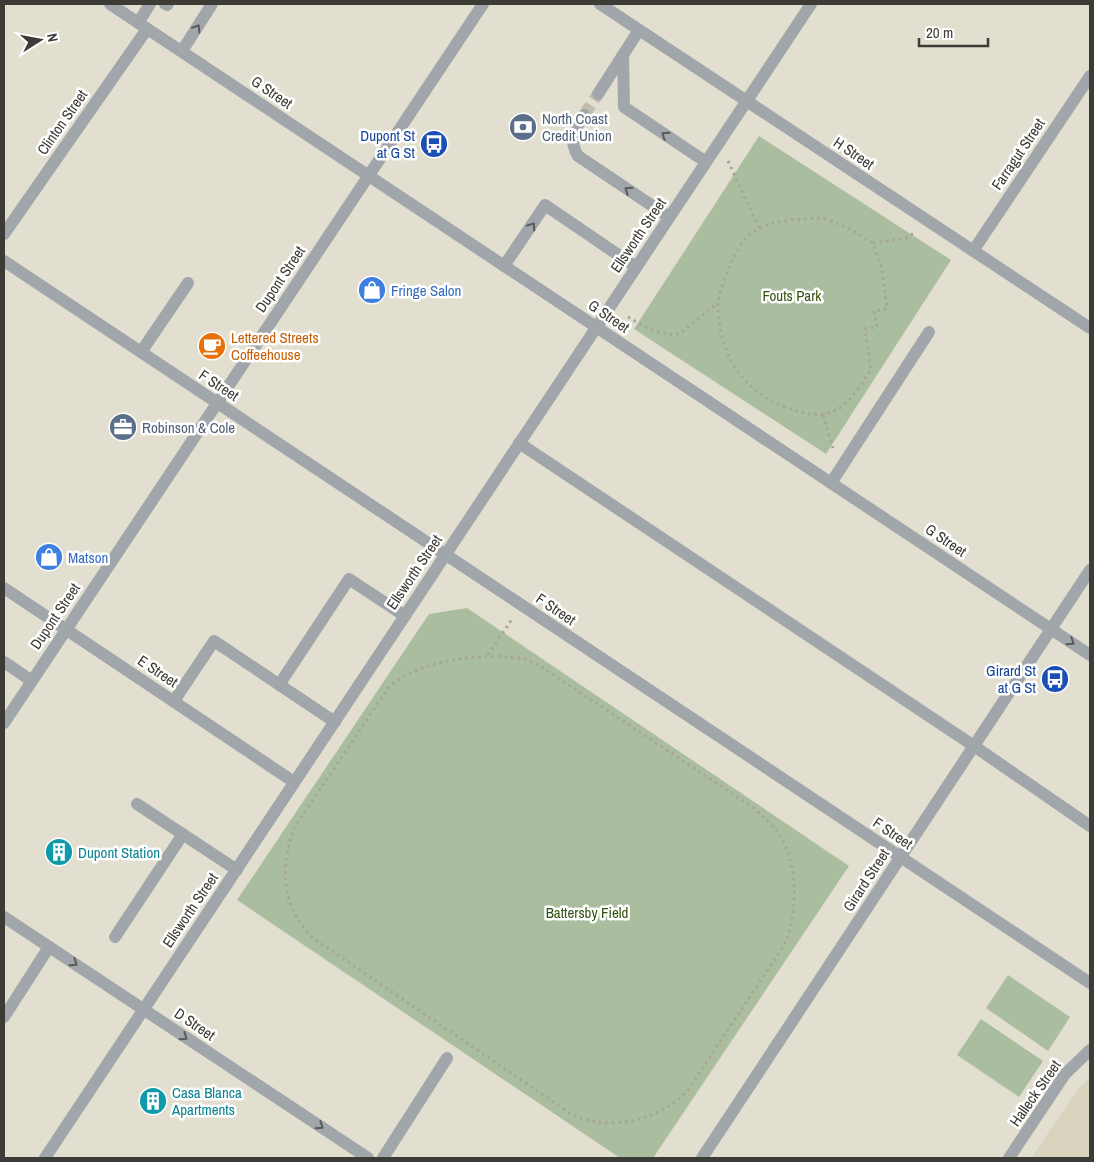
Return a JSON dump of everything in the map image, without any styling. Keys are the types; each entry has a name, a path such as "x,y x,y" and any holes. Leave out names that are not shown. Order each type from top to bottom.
{"street":[{"name":"G Street","path":"110,4 1090,655"},
{"name":"Clinton Street","path":"4,234 143,26 150,4"},
{"path":"182,51 212,4"},
{"name":"Dupont Street","path":"4,722 482,4"},
{"name":"H Street","path":"600,4 1090,328"},
{"name":"Ellsworth Street","path":"45,1158 811,4"},
{"path":"598,94 640,30"},
{"path":"623,55 624,106 706,162"},
{"name":"Farragut Street","path":"973,251 1090,76"},
{"path":"584,115 572,139 572,145 578,156 669,218"},
{"path":"504,266 545,205 636,267"},
{"name":"F Street","path":"4,261 1090,983"},
{"path":"141,352 188,283"},
{"path":"831,483 930,332"},
{"path":"519,443 974,746 1090,826"},
{"name":"Girard Street","path":"702,1158 1090,570"},
{"path":"280,685 349,579 405,616"},
{"name":"E Street","path":"4,588 294,782"},
{"path":"174,701 214,641 335,722"},
{"path":"4,662 32,681"},
{"path":"137,804 236,870"},
{"path":"115,937 183,834"},
{"name":"D Street","path":"4,917 368,1158"},
{"path":"4,1017 49,947"},
{"name":"Halleck Street","path":"1009,1158 1065,1074 1090,1050"},
{"path":"384,1158 446,1058"}],"path":[{"path":"719,142 759,228"},
{"path":"824,218 852,230 873,243 882,269 887,309 874,311 877,326 865,329 871,370 849,401 835,410 816,416 779,405 757,392 740,376 723,344 719,325 718,303 727,274 743,241 759,228 776,223 824,218"},
{"path":"873,243 906,238 931,223"},
{"path":"628,317 654,331 674,335 687,328 718,303"},
{"path":"488,656 521,605"},
{"path":"488,656 526,659 537,664 754,808 776,831 786,849 791,867 795,904 793,920 784,945 688,1090 670,1107 637,1120 616,1123 597,1122 580,1119 571,1114 313,938 301,927 292,912 285,878 288,850 294,828 389,687 405,675 424,668 470,657 488,656"}],"shaded area":[{"path":"1090,1078 1090,1158 1031,1158 1080,1087"}],"green space":[{"name":"Fouts Park","path":"759,136 951,260 826,454 634,329"},
{"name":"Battersby Field","path":"467,608 849,866 653,1158 620,1158 237,900 429,614"},
{"path":"1008,975 1070,1017 1048,1051 986,1008"},
{"path":"981,1019 1043,1061 1019,1097 957,1055"}],"tunnel":[{"path":"584,115 598,94"}],"place":[{"name":"North Coast Credit Union","path":"523,127"},
{"name":"Dupont St at G St","path":"434,144"},
{"name":"Fringe Salon","path":"372,290"},
{"name":"Lettered Streets Coffeehouse","path":"212,346"},
{"name":"Robinson & Cole","path":"123,427"},
{"name":"Matson","path":"49,557"},
{"name":"Girard St at G St","path":"1055,679"},
{"name":"Dupont Station","path":"59,852"},
{"name":"Casa Blanca Apartments","path":"153,1101"}]}
